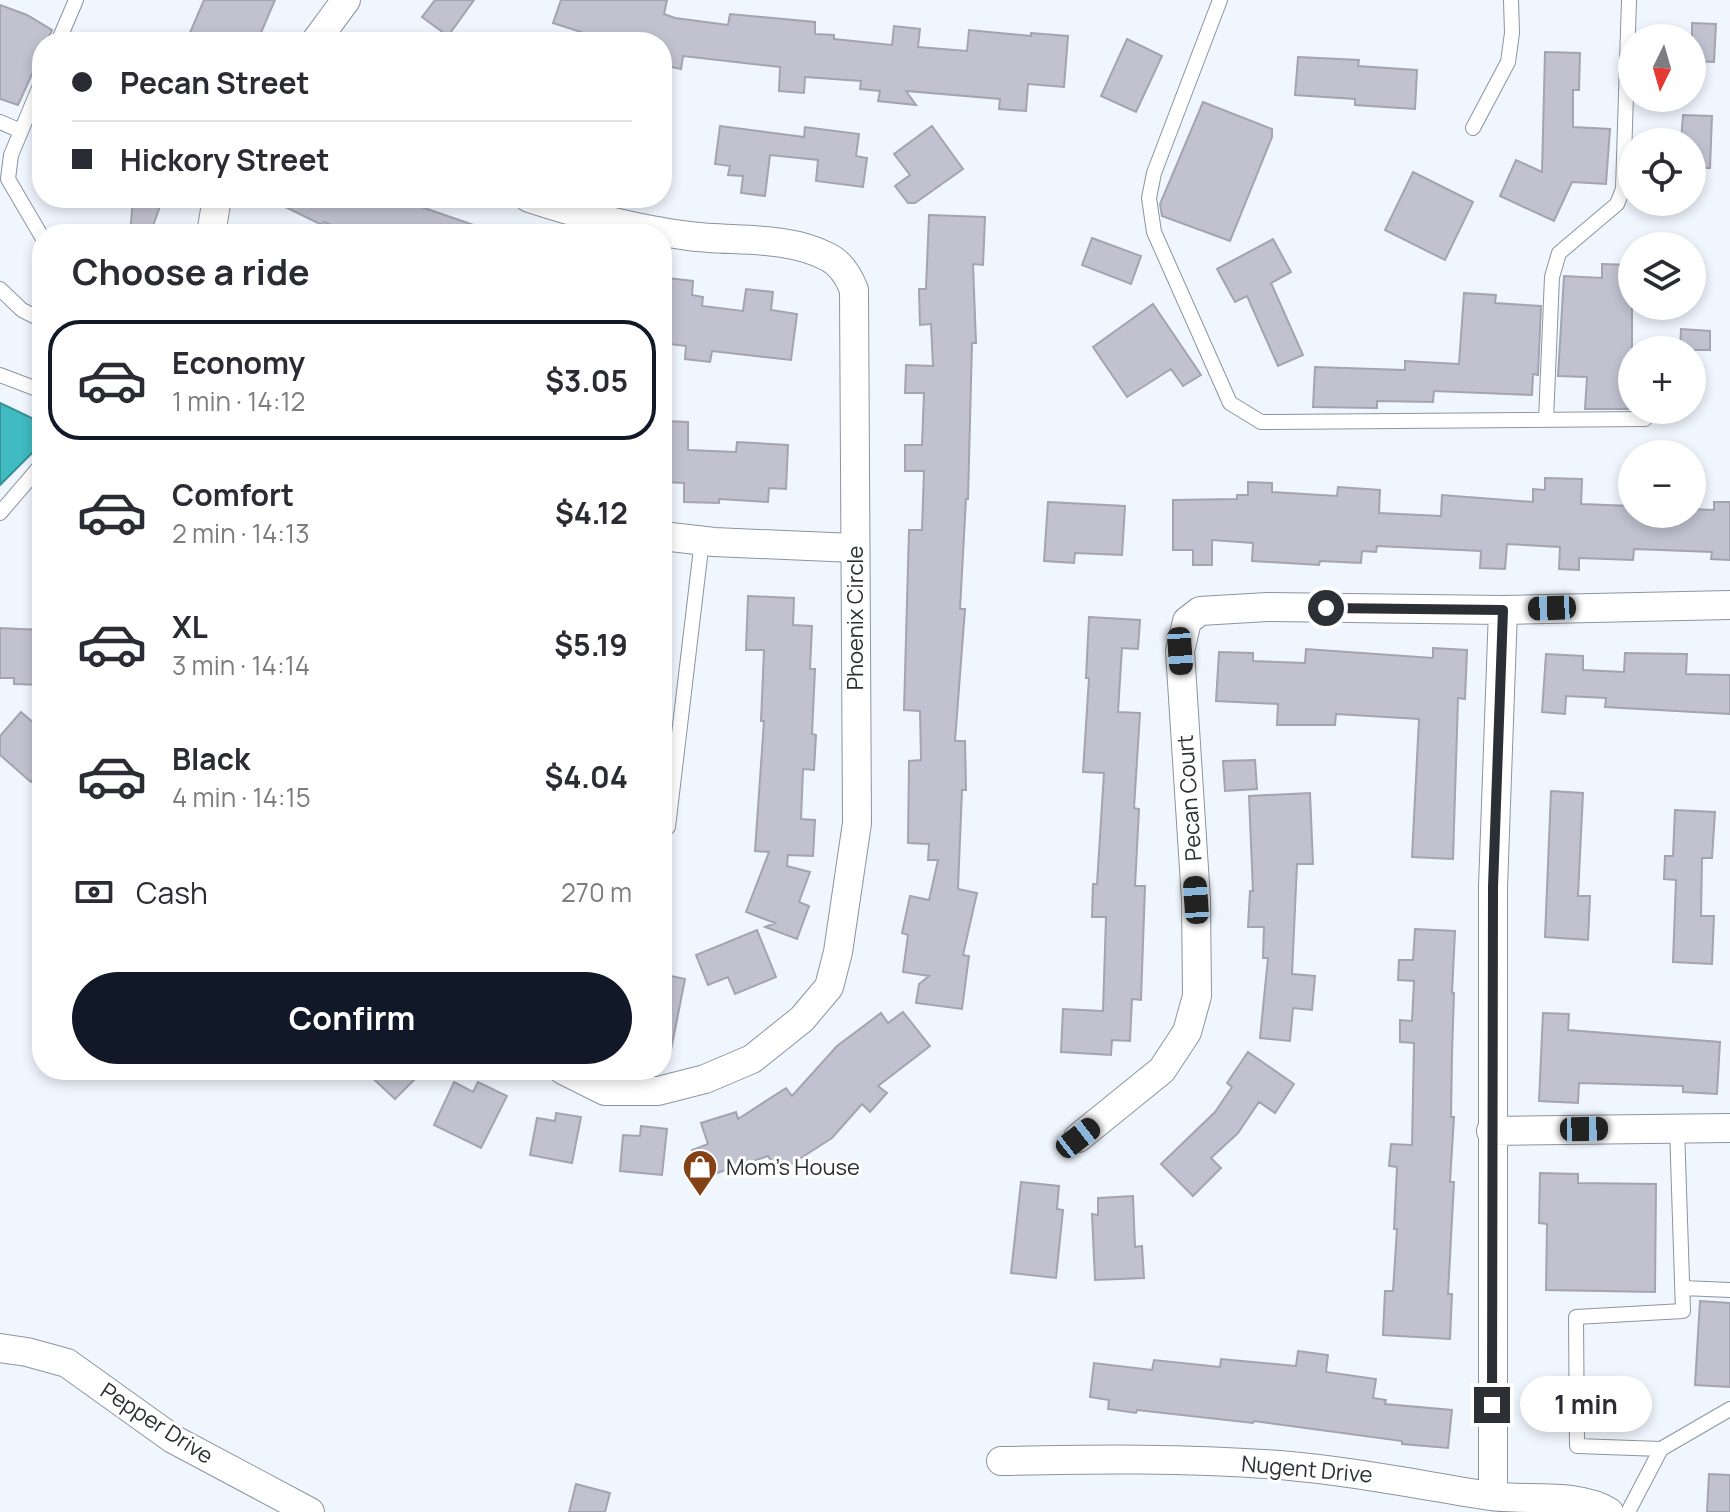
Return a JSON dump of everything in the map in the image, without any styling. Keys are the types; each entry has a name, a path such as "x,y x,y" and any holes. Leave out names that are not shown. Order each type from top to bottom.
{"street":[{"path":"322,32 346,0"},
{"name":"Phoenix Circle","path":"559,208 625,224"},
{"name":"Phoenix Circle","path":"583,1080 605,1091 658,1091 705,1079 752,1059 802,1019 829,987 838,952 857,823 854,290 848,276 830,257 785,243 672,233"},
{"path":"672,537 854,548"},
{"path":"1493,1496 1493,887 1503,610 1730,605"},
{"name":"Pecan Court","path":"1078,1138 1162,1070 1187,1032 1197,996 1196,900 1180,649 1187,621 1200,611 1267,607 1503,610"},
{"path":"1491,1131 1730,1128"},
{"name":"Pepper Drive","path":"0,1348 67,1363 173,1439 296,1509"},
{"name":"Nugent Drive","path":"1001,1461 1160,1458 1282,1465 1381,1476 1493,1496 1567,1500 1601,1506 1609,1512"}],"lane":[{"path":"62,32 76,0"},
{"path":"1220,0 1154,173 1149,198 1154,232 1230,403 1261,422 1618,419"},
{"path":"1473,128 1508,62 1512,33 1511,0"},
{"path":"1546,420 1552,277 1559,253 1617,204 1623,189 1629,0"},
{"path":"32,105 11,155 8,179 34,224"},
{"path":"0,122 21,131"},
{"path":"0,289 22,310 32,315"},
{"path":"0,375 32,387"},
{"path":"0,513 32,476"},
{"path":"672,793 702,540"},
{"path":"1677,1128 1683,1311 1576,1317 1577,1446 1661,1449 1730,1409"},
{"path":"1683,1288 1730,1290"},
{"path":"1628,1512 1661,1449"}],"water":[{"path":"0,403 32,418 32,453 0,485"}],"building":[{"path":"204,0 275,0 261,32 190,32"},
{"path":"435,0 474,0 451,32 443,32 422,17"},
{"path":"561,0 667,0 664,14 675,18 728,25 730,14 815,22 815,34 892,45 894,26 920,29 918,47 967,51 969,30 1068,36 1064,87 1028,84 1026,111 999,109 1000,99 906,91 916,105 878,101 880,91 860,89 861,81 805,77 804,93 779,91 780,67 683,56 681,69 672,67 672,32 581,32 553,23"},
{"path":"0,5 27,15 52,30 32,32 32,74 18,105 0,99"},
{"path":"1692,23 1716,24 1714,62 1706,62 1706,24"},
{"path":"1127,39 1162,56 1136,112 1101,96"},
{"path":"1545,52 1580,53 1579,90 1573,90 1573,127 1610,129 1606,184 1572,182 1554,221 1500,196 1516,160 1542,172"},
{"path":"1298,57 1359,60 1358,66 1417,70 1415,109 1355,105 1355,99 1295,95"},
{"path":"1203,102 1272,129 1272,137 1230,241 1162,216 1160,204"},
{"path":"1683,115 1712,116 1710,168 1706,168 1706,128 1682,128"},
{"path":"720,126 804,137 805,127 859,134 856,156 867,158 863,187 816,181 818,160 770,155 765,196 741,193 743,176 728,175 730,166 715,164"},
{"path":"932,126 963,169 915,203 908,203 895,186 910,175 894,154"},
{"path":"1413,172 1473,202 1445,260 1385,230"},
{"path":"132,208 159,208 154,224 131,224"},
{"path":"287,208 424,208 471,224 324,222 320,224"},
{"path":"929,215 985,217 983,265 973,264 976,343 972,343 968,499 960,609 965,609 955,741 965,741 966,790 962,790 958,889 977,893 963,955 969,956 962,1009 916,1003 919,984 929,976 903,972 908,935 902,933 910,896 929,900 938,860 928,860 929,844 908,843 909,761 921,760 920,711 904,710 909,530 922,530 924,471 905,471 905,445 922,445 924,393 905,393 906,365 933,366 931,324 920,325 919,289 926,289"},
{"path":"1092,238 1141,256 1131,284 1082,265"},
{"path":"1273,239 1291,272 1271,283 1303,355 1278,366 1247,296 1235,302 1217,269"},
{"path":"1602,264 1618,265 1618,320 1632,320 1632,336 1618,336 1618,409 1585,409 1587,377 1558,376 1564,276 1602,278"},
{"path":"672,279 693,281 692,295 703,297 702,306 743,311 746,289 773,292 771,310 797,314 791,360 712,351 710,362 685,359 686,346 672,344"},
{"path":"1464,293 1496,295 1495,303 1541,306 1538,375 1533,374 1532,395 1434,391 1433,402 1377,401 1377,408 1313,407 1315,367 1405,370 1405,361 1459,364"},
{"path":"1153,304 1201,375 1183,386 1171,369 1127,397 1093,347"},
{"path":"1681,329 1710,331 1710,350 1706,350 1706,336 1681,336"},
{"path":"672,421 688,422 688,450 736,452 737,442 788,445 786,489 769,488 768,502 719,499 719,503 684,502 684,483 672,482"},
{"path":"1545,478 1582,479 1581,504 1618,505 1618,528 1706,528 1706,510 1714,510 1714,502 1730,502 1730,560 1711,559 1712,552 1634,549 1633,560 1579,558 1579,570 1559,569 1560,547 1507,544 1505,569 1480,568 1481,551 1377,546 1376,552 1362,551 1361,563 1320,561 1319,565 1252,561 1253,543 1212,540 1212,565 1193,565 1193,550 1173,550 1173,500 1237,499 1237,495 1248,495 1248,482 1272,483 1272,492 1337,496 1338,487 1380,490 1379,513 1441,516 1442,495 1533,502 1533,489 1545,490"},
{"path":"1048,502 1125,506 1122,555 1075,553 1074,563 1044,561"},
{"path":"748,596 794,598 793,625 812,626 810,669 815,669 812,734 816,735 814,770 803,769 801,819 815,820 813,856 788,855 787,866 810,872 799,902 809,906 797,939 765,927 775,923 746,912 769,852 755,851 764,721 761,721 764,650 746,650"},
{"path":"1089,617 1140,620 1138,649 1122,648 1118,712 1140,713 1134,808 1139,809 1135,886 1145,886 1141,1000 1132,999 1130,1041 1112,1040 1111,1055 1061,1052 1063,1009 1103,1011 1106,917 1092,917 1104,773 1083,772"},
{"path":"0,628 32,630 32,685 14,684 14,678 0,678"},
{"path":"1433,648 1467,650 1465,699 1458,698 1453,859 1412,857 1419,719 1336,714 1335,725 1277,725 1278,704 1216,701 1219,652 1253,653 1253,661 1305,663 1306,649 1433,658"},
{"path":"1625,653 1687,654 1686,674 1730,675 1730,714 1605,707 1606,698 1566,696 1565,714 1542,712 1546,654 1583,656 1583,670 1624,672"},
{"path":"21,712 32,721 31,782 0,755 0,736"},
{"path":"1255,760 1257,789 1225,791 1223,761"},
{"path":"1551,791 1583,793 1578,896 1590,896 1588,940 1545,937"},
{"path":"1310,793 1313,864 1297,864 1292,974 1315,976 1312,1010 1293,1008 1290,1041 1260,1038 1268,958 1263,958 1264,927 1248,927 1250,891 1253,891 1249,796"},
{"path":"1675,810 1715,812 1712,858 1702,858 1701,916 1714,916 1712,964 1673,962 1676,880 1664,879 1665,856 1673,856"},
{"path":"1415,929 1455,931 1451,1117 1454,1117 1450,1182 1454,1182 1448,1294 1452,1294 1450,1339 1383,1335 1385,1291 1393,1291 1397,1229 1394,1229 1397,1167 1389,1166 1391,1144 1412,1145 1414,1043 1400,1042 1400,1020 1412,1021 1414,981 1398,980 1399,960 1413,960"},
{"path":"757,930 776,977 735,994 728,977 708,985 696,955"},
{"path":"672,976 685,979 672,1045"},
{"path":"903,1012 930,1046 878,1086 887,1093 870,1112 862,1104 832,1138 779,1172 768,1156 702,1178 692,1150 708,1144 701,1123 736,1112 738,1119 786,1088 792,1096 837,1046 881,1013 888,1023"},
{"path":"1543,1013 1569,1014 1568,1030 1720,1042 1717,1094 1683,1092 1683,1086 1579,1083 1578,1103 1539,1101"},
{"path":"1248,1052 1294,1084 1275,1113 1259,1102 1238,1133 1211,1158 1221,1168 1193,1196 1161,1164 1215,1112 1232,1087 1227,1083"},
{"path":"375,1080 414,1080 395,1099"},
{"path":"454,1082 473,1092 478,1082 507,1096 481,1148 434,1125"},
{"path":"556,1113 581,1117 572,1163 530,1155 537,1118 555,1121"},
{"path":"641,1126 667,1129 662,1175 620,1171 623,1135 640,1136"},
{"path":"1540,1173 1578,1174 1578,1183 1656,1184 1655,1292 1546,1290 1547,1224 1539,1223"},
{"path":"1021,1182 1059,1186 1057,1209 1063,1210 1056,1278 1011,1273"},
{"path":"1133,1196 1135,1247 1142,1246 1144,1278 1095,1280 1092,1214 1098,1215 1098,1198"},
{"path":"1700,1301 1730,1303 1730,1387 1695,1385"},
{"path":"1298,1351 1328,1355 1326,1372 1376,1379 1373,1398 1386,1400 1385,1404 1452,1410 1448,1448 1254,1421 1137,1410 1136,1413 1108,1409 1109,1400 1090,1397 1094,1363 1152,1370 1154,1360 1220,1367 1221,1359 1296,1366"},
{"path":"1709,1474 1730,1475 1730,1512 1707,1512"},
{"path":"576,1484 610,1493 605,1512 569,1512"}],"place":[{"name":"Mom’s House","path":"700,1198"}],"route":[{"path":"1326,608 1503,610 1493,887 1492,1405"}]}
